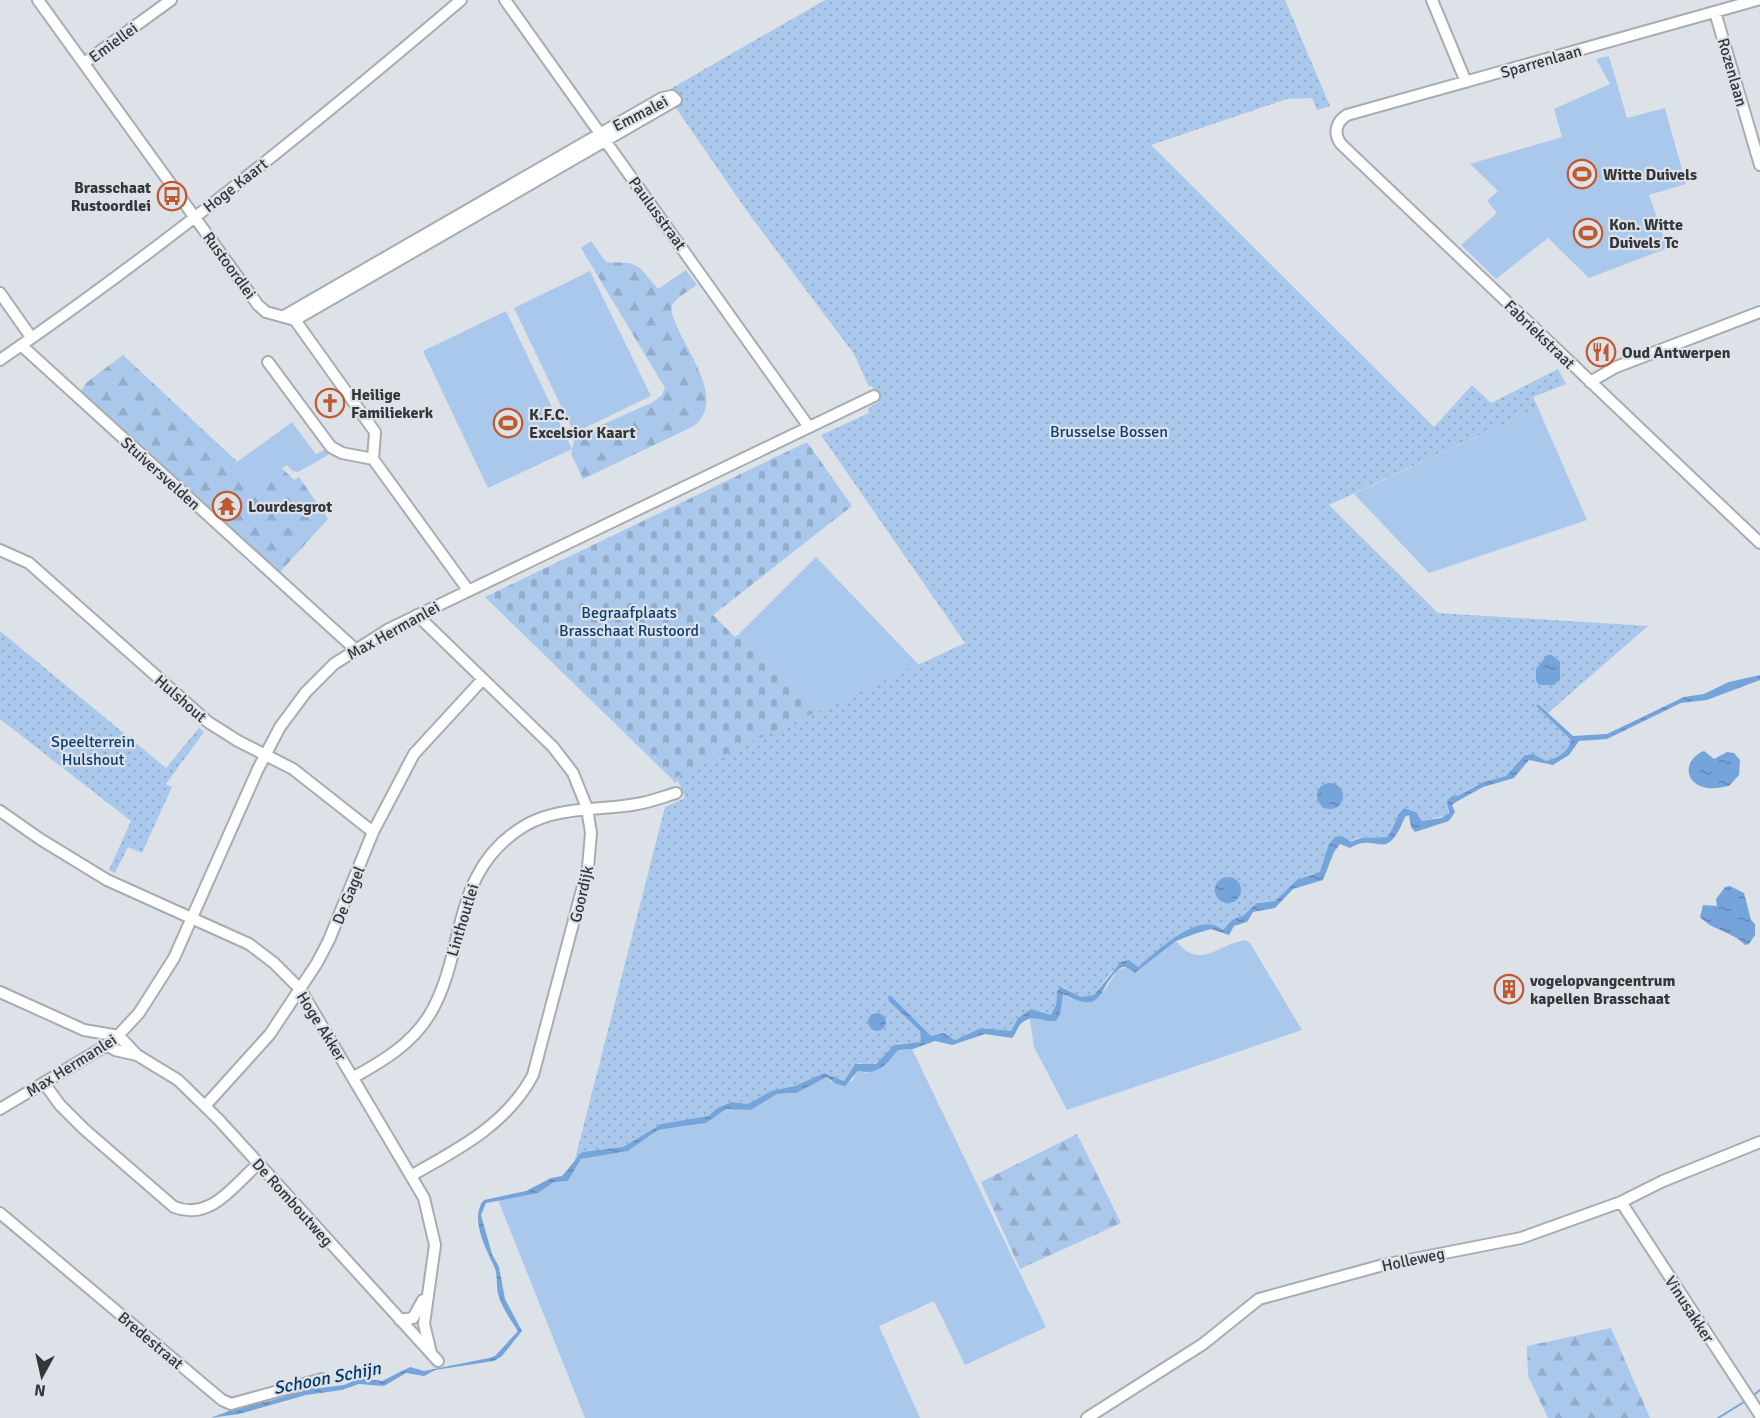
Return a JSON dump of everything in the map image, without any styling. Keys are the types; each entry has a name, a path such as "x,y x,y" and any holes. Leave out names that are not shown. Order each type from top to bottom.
{"street":[{"name":"Rustoordlei","path":"38,0 258,305 266,312 295,320"},
{"name":"Emiellei","path":"84,63 171,0"},
{"name":"Hoge Kaart","path":"0,360 195,217 348,97 461,0"},
{"name":"Paulusstraat","path":"505,0 809,427"},
{"path":"1432,0 1466,82"},
{"name":"Sparrenlaan","path":"1342,118 1715,12 1742,2 1757,0"},
{"name":"Rozenlaan","path":"1715,12 1760,165"},
{"name":"Emmalei","path":"284,316 603,137 676,100 672,96 662,98 603,137 295,320"},
{"name":"Fabriekstraat","path":"1342,118 1336,133 1341,144 1760,543"},
{"path":"0,292 31,337"},
{"path":"1590,382 1616,367 1760,312"},
{"path":"295,320 375,432 373,459 468,590"},
{"name":"Stuiversvelden","path":"21,345 355,649"},
{"path":"268,362 331,447 342,453 373,459"},
{"name":"Max Hermanlei","path":"0,1109 102,1048 118,1036 139,1013 163,978 265,754 280,726 306,692 355,649 468,590 874,396"},
{"name":"Hulshout","path":"0,550 16,555 29,563 208,722 306,778 373,832"},
{"name":"Goordijk","path":"412,1175 494,1125 516,1104 533,1074 588,867 591,833 581,789 563,759 417,615"},
{"name":"De Gagel","path":"205,1106 270,1034 300,989 329,940 373,832 414,754 483,679"},
{"name":"Linthoutlei","path":"354,1077 397,1051 429,1016 441,990 465,899 479,869 511,835 538,819 568,810 638,804 676,793"},
{"name":"Hoge Akker","path":"0,811 108,880 249,944 274,963 300,989 424,1198 433,1229 434,1263 424,1324 435,1357"},
{"path":"0,992 84,1030 118,1036"},
{"path":"84,1030 102,1048"},
{"name":"De Romboutweg","path":"118,1036 137,1054 177,1080 205,1106 435,1357"},
{"name":"De Romboutweg","path":"102,1048 137,1054"},
{"path":"44,1083 60,1105 84,1129 174,1207 193,1212 209,1207 258,1164"},
{"name":"Holleweg","path":"1087,1418 1203,1344 1259,1299 1383,1265 1521,1238 1620,1203 1663,1181 1760,1142"},
{"name":"Vinusakker","path":"1620,1203 1760,1415"},
{"name":"Bredestraat","path":"0,1213 222,1400 231,1404 322,1379"},
{"name":"Hoge Akker","path":"400,1320 413,1318 430,1283"}],"green space":[{"name":"Brusselse Bossen","path":"825,0 1285,0 1330,106 1317,110 1312,98 1287,99 1151,145 1434,427 1472,385 1491,403 1558,369 1566,384 1533,397 1538,408 1329,505 1438,613 1648,626 1548,713 1539,704 1536,706 1571,740 1568,748 1558,756 1546,761 1527,754 1506,776 1476,785 1448,802 1448,815 1422,821 1416,812 1404,808 1387,837 1358,838 1351,842 1335,837 1320,872 1305,877 1275,901 1259,902 1244,915 1232,920 1223,930 1214,925 1191,928 1167,943 1138,967 1131,962 1111,972 1094,995 1080,997 1063,987 1057,991 1056,1005 1051,1015 1031,1009 1018,1018 1011,1031 981,1028 955,1040 946,1034 916,1043 897,1044 877,1063 854,1065 844,1081 824,1073 795,1086 771,1091 748,1104 732,1102 717,1108 710,1116 657,1126 623,1147 582,1152 574,1163 665,807 685,798 678,781 673,783 674,778 965,643 821,435 869,413 868,408 879,402 872,386 869,387 854,354 749,214 665,92"},
{"name":"Witte Duivels","path":"1609,56 1627,118 1665,108 1686,184 1649,195 1668,248 1589,278 1548,238 1496,279 1461,245 1497,213 1487,201 1498,191 1470,164 1562,137 1554,109 1610,84 1596,59"},
{"path":"591,241 606,262 630,263 640,268 658,289 686,270 697,285 676,300 672,310 681,336 701,376 706,403 703,415 694,426 583,479 571,454 575,437 653,402 662,395 665,388 581,248"},
{"path":"590,271 651,396 574,433 514,308"},
{"name":"K.F.C. Excelsior Kaart","path":"506,311 572,449 488,488 423,351"},
{"path":"123,355 260,483 282,468 294,480 299,477 328,519 280,572 80,393 86,383"},
{"path":"1538,408 1587,520 1429,573 1354,494"},
{"path":"292,422 316,454 326,449 330,454 298,472 292,471 287,465 260,483 237,462"},
{"name":"Begraafplaats Brasschaat Rustoord","path":"807,442 852,506 713,615 735,637 739,634 819,711 675,778 674,781 485,597"},
{"path":"816,557 919,665 819,711 739,634"},
{"name":"Speelterrein Hulshout","path":"0,631 166,768 199,728 204,732 166,784 172,787 142,853 128,847 115,873 109,870 131,821 0,719"},
{"path":"1245,940 1250,943 1302,1030 1067,1110 1034,1047 1030,1019 1035,1017 1056,1021 1060,1015 1063,994 1071,999 1104,991 1117,971 1126,967 1135,973 1176,941 1185,950 1201,955"},
{"path":"912,1049 1046,1327 965,1365 934,1301 879,1326 920,1418 585,1418 498,1200 538,1193 554,1182 568,1181 581,1159 628,1151 658,1130 701,1124 726,1109 751,1110 777,1094 792,1094 827,1077 831,1082 852,1081 858,1071 867,1073 898,1050"},
{"path":"1077,1134 1121,1223 1020,1269 981,1182"},
{"path":"1611,1328 1650,1418 1548,1418 1528,1376 1527,1346"}],"water":[{"path":"1547,655 1552,655 1560,662 1560,680 1554,685 1539,685 1536,681 1536,669"},
{"path":"1760,675 1760,680 1707,700 1681,703 1607,739 1579,741 1569,755 1553,765 1529,760 1514,778 1483,787 1452,805 1455,812 1449,821 1415,832 1411,827 1409,815 1405,817 1392,840 1386,844 1368,843 1350,848 1340,844 1334,852 1323,880 1293,889 1275,908 1253,912 1247,922 1234,926 1229,935 1211,929 1194,934 1176,941 1135,973 1122,967 1094,1001 1077,1000 1063,994 1060,1015 1056,1021 1027,1019 1019,1025 1012,1038 985,1034 952,1045 935,1041 913,1049 898,1050 881,1068 871,1072 858,1071 845,1086 836,1084 827,1077 796,1093 777,1094 751,1110 726,1109 706,1123 658,1130 628,1151 581,1159 568,1181 554,1182 538,1193 486,1203 481,1215 492,1254 499,1267 505,1299 522,1331 502,1356 494,1361 435,1370 424,1376 406,1373 384,1386 359,1384 342,1390 306,1395 239,1414 210,1418 251,1403 270,1401 304,1390 344,1385 360,1378 382,1381 410,1367 424,1371 495,1356 518,1331 500,1299 495,1269 480,1233 478,1215 484,1200 526,1191 551,1178 562,1176 582,1152 623,1147 661,1124 709,1116 717,1108 732,1102 748,1104 771,1091 795,1086 824,1073 844,1081 855,1064 876,1064 894,1045 921,1042 920,1031 889,1001 888,996 891,996 931,1036 944,1033 955,1040 981,1028 1011,1031 1018,1018 1031,1009 1051,1015 1056,1005 1057,991 1061,987 1081,997 1094,995 1121,962 1129,960 1138,967 1167,943 1191,928 1214,925 1223,930 1232,920 1244,915 1257,903 1275,901 1297,880 1320,872 1329,844 1335,837 1342,836 1351,842 1361,838 1387,837 1404,808 1416,812 1422,821 1441,818 1449,813 1447,801 1452,796 1458,796 1481,783 1506,776 1525,755 1533,754 1546,761 1558,756 1568,748 1571,740 1536,706 1538,704 1573,736 1607,734 1684,697 1704,694 1729,682"},
{"path":"1704,751 1714,759 1727,752 1734,753 1740,760 1739,775 1729,786 1704,787 1690,778 1691,762"},
{"path":"1330,783 1339,787 1343,796 1339,805 1330,809 1321,805 1317,796 1321,787"},
{"path":"1228,877 1237,881 1241,890 1237,899 1228,903 1219,899 1215,890 1219,881"},
{"path":"1730,886 1744,893 1751,920 1755,924 1755,935 1749,944 1745,945 1700,917 1703,905 1717,906 1716,899 1725,887"},
{"path":"877,1013 883,1016 886,1022 883,1028 877,1031 871,1028 868,1022 871,1016"}],"waterway":[{"path":"1755,1394 1760,1390"},
{"path":"1718,1418 1744,1402"}],"place":[{"name":"Witte Duivels","path":"1582,174"},
{"name":"Brasschaat Rustoordlei","path":"172,196"},
{"name":"Kon. Witte Duivels Tc","path":"1588,233"},
{"name":"Oud Antwerpen","path":"1601,352"},
{"name":"Heilige Familiekerk","path":"330,403"},
{"name":"K.F.C. Excelsior Kaart","path":"508,423"},
{"name":"Lourdesgrot","path":"227,506"},
{"name":"vogelopvangcentrum kapellen Brasschaat","path":"1509,989"}],"water label":[{"name":"Schoon Schijn","path":"327,1378"}]}
